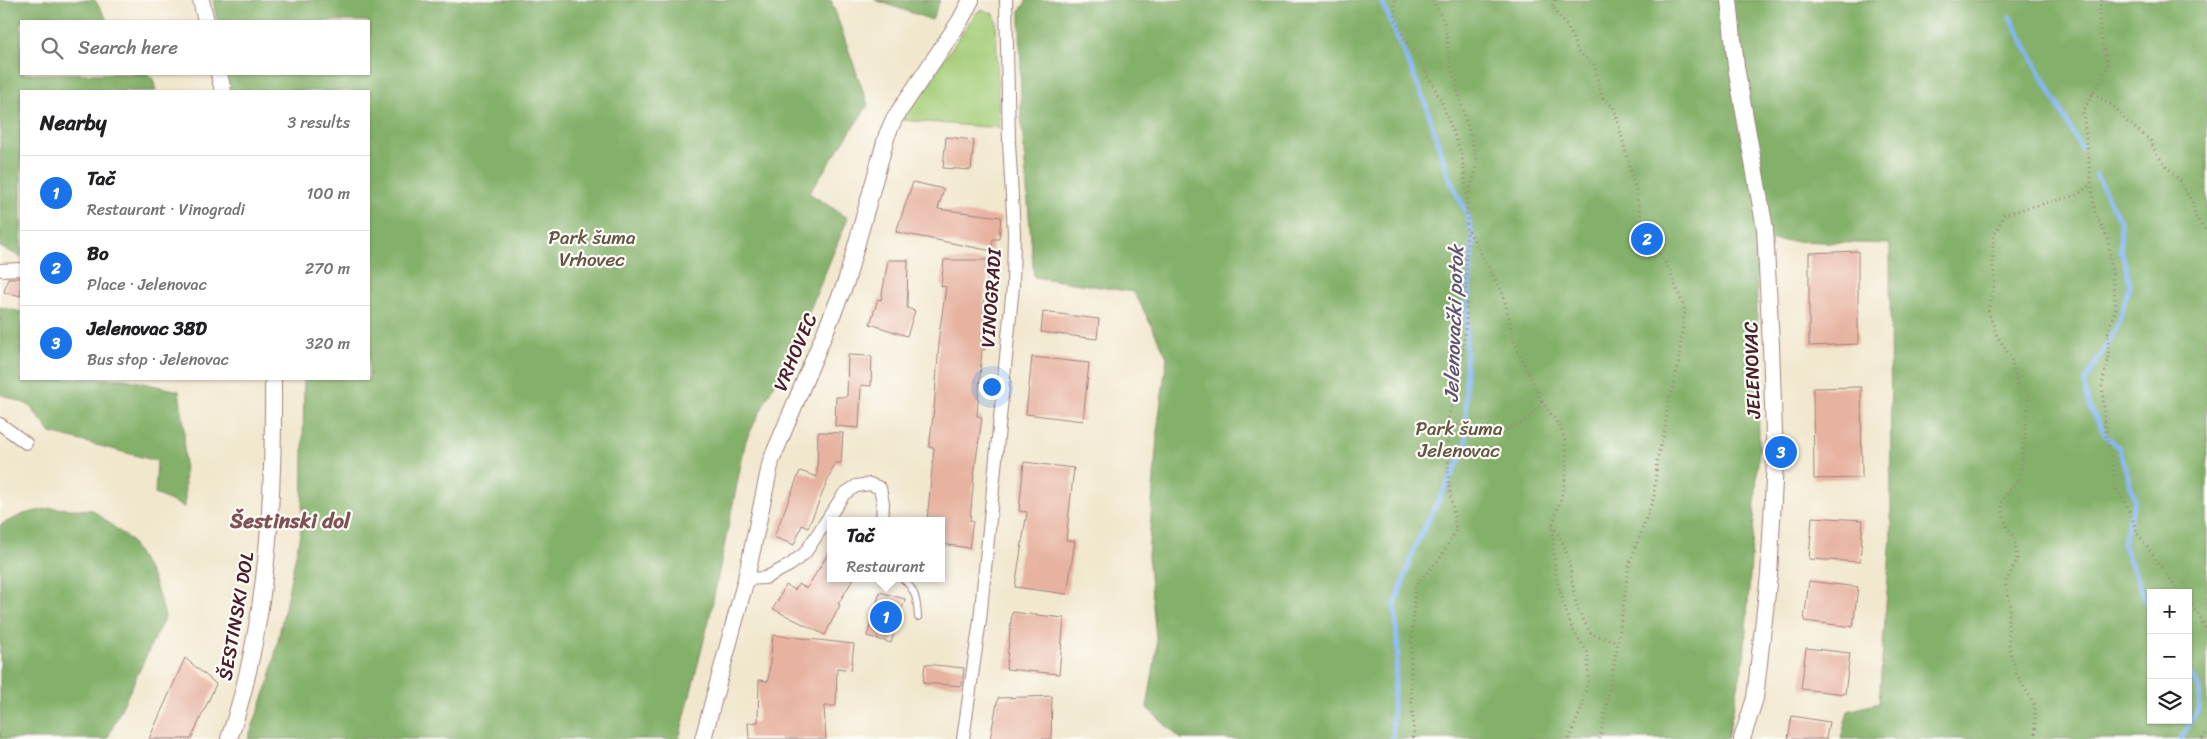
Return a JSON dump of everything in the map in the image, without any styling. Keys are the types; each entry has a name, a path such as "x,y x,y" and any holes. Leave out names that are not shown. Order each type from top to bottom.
{"street":[{"path":"201,0 206,20"},
{"name":"VRHOVEC","path":"703,739 746,579 771,461 846,282 887,135 894,119 960,21 971,0"},
{"name":"JELENOVAC","path":"1729,0 1736,67 1765,229 1775,462 1769,574 1755,698 1742,739"},
{"name":"VINOGRADI","path":"963,739 980,620 1013,286 1014,233 1004,3"},
{"path":"219,75 223,90"},
{"path":"0,270 20,269"},
{"name":"ŠESTINSKI DOL","path":"229,739 243,692 256,633 267,560 273,483 273,380"},
{"path":"0,424 26,443"},
{"path":"830,517 844,494 856,486 870,484 880,488 883,503 882,517"},
{"path":"746,579 765,578 790,565 805,553 827,522"}],"lane":[{"path":"907,582 917,597 918,617"}],"path":[{"path":"1394,0 1395,17 1404,39 1424,68 1440,98 1462,156 1467,198 1468,230 1466,326 1458,380 1447,424 1449,486 1456,530 1441,557 1415,586 1411,654 1414,739"},
{"path":"1433,0 1445,25 1450,63 1478,163 1467,198"},
{"path":"1555,0 1552,6 1570,31 1578,52 1594,64 1602,97 1614,107 1636,191 1642,230 1667,265 1685,310 1678,365 1667,410 1666,429 1657,459 1654,497 1629,565 1618,642 1600,739"},
{"path":"2102,0 2098,10 2101,37 2108,66 2092,93 2092,99 2083,111 2095,212 2108,239 2116,308 2108,330 2108,361 2102,385 2106,436 2113,463 2114,486 2126,503 2138,534 2177,589"},
{"path":"2092,93 2116,108 2125,120 2150,140 2156,155 2184,187 2192,200 2195,216 2207,233"},
{"path":"2035,739 2035,705 2017,675 2009,648 2008,620 2011,606 2005,583 2017,559 2014,536 2007,528 2001,504 2008,491 2020,479 2029,396 2017,385 2011,357 1997,336 1988,310 1995,283 1992,260 1994,236 2004,214 2077,195 2091,184"},
{"path":"1468,230 1503,294 1515,344 1542,402 1563,433 1568,468 1552,525 1556,578 1572,629 1588,653 1588,679 1582,707 1569,739"},
{"path":"1447,424 1500,432 1514,427 1535,413 1542,402"},
{"path":"1552,525 1559,534 1570,558 1572,584 1578,608 1591,634 1618,642"},
{"path":"2192,607 2207,631"},
{"path":"2202,739 2207,732"}],"green space":[{"path":"0,0 95,0 107,20 20,20 20,75 149,75 153,79 156,90 20,90 20,257 0,247"},
{"name":"Park šuma Vrhovec","path":"213,0 831,0 868,105 809,193 848,218 803,326 746,440 709,620 679,739 248,739 270,679 302,525 304,380 370,380 370,90 231,90 227,75 370,75 370,20 217,20"},
{"path":"875,0 940,0 932,20"},
{"name":"Park šuma Jelenovac","path":"1027,0 2207,0 2207,739 1841,739 1848,711 1879,703 1891,535 1890,244 1756,240 1759,448 1744,658 1727,739 1181,739 1147,708 1157,648 1148,556 1158,424 1167,357 1133,292 1034,277 1021,114 1020,11"},
{"path":"983,10 994,14 996,21 999,128 902,120 976,13"},
{"path":"0,307 20,312 20,380 130,380 179,391 184,426 185,507 155,494 157,461 51,433 29,405 0,394"},
{"path":"51,508 93,510 130,540 153,578 165,616 107,739 0,739 0,525 24,514"}],"building":[{"path":"946,137 974,140 971,170 943,168"},
{"path":"913,182 944,189 938,209 1001,217 999,239 993,239 992,251 896,232"},
{"path":"1858,251 1858,344 1809,346 1809,253"},
{"path":"888,260 908,260 907,308 915,311 907,336 870,324 878,299 881,300"},
{"path":"944,260 990,260 983,308 991,310 985,350 982,349 977,416 982,417 974,475 970,521 973,521 969,548 945,545 945,517 927,517 934,448 929,447 934,409 938,342 946,287 941,286"},
{"path":"8,278 20,278 20,296 4,292"},
{"path":"1043,312 1099,319 1097,339 1041,332"},
{"path":"848,355 872,356 871,386 861,385 859,428 835,426 836,397 847,397"},
{"path":"1032,357 1089,363 1083,421 1026,414"},
{"path":"1861,387 1862,478 1814,479 1813,388"},
{"path":"818,432 843,433 841,463 835,463 808,528 802,525 794,545 774,537 800,471 817,477"},
{"path":"1024,462 1074,468 1066,540 1075,541 1067,594 1015,587 1027,512 1019,511"},
{"path":"1812,517 1863,520 1860,562 1809,559"},
{"path":"827,556 827,582 852,582 838,604 840,605 825,635 773,609 786,585 795,590 798,584 807,588"},
{"path":"1809,581 1858,587 1853,627 1804,621"},
{"path":"880,592 905,599 891,643 867,636"},
{"path":"1012,612 1064,618 1059,674 1006,669"},
{"path":"773,635 854,644 851,670 837,668 836,706 824,706 826,739 749,739 748,723 758,722 759,680 768,681"},
{"path":"1806,648 1850,653 1845,694 1801,689"},
{"path":"185,658 216,684 191,739 149,739"},
{"path":"925,664 964,668 962,686 923,683"},
{"path":"1052,696 1051,739 990,739 998,698"},
{"path":"1792,716 1829,722 1826,739 1788,739"}],"waterway":[{"name":"Jelenovački potok","path":"1384,0 1383,4 1425,102 1448,175 1466,212 1473,236 1466,335 1466,448 1416,544 1395,605 1398,652 1393,699 1393,739"},
{"path":"2010,17 2081,148"},
{"path":"2096,175 2120,221 2121,250 2130,283 2118,325 2084,384 2089,406 2106,436 2119,448 2135,500 2123,544 2147,603"},
{"path":"2181,739 2199,707 2200,689 2192,677"}],"place":[{"name":"Bo","path":"1647,239"},
{"name":"Jelenovac 38D","path":"1781,452"},
{"name":"Tač","path":"886,617"}],"district":[{"name":"Šestinski dol","path":"290,521"}]}
